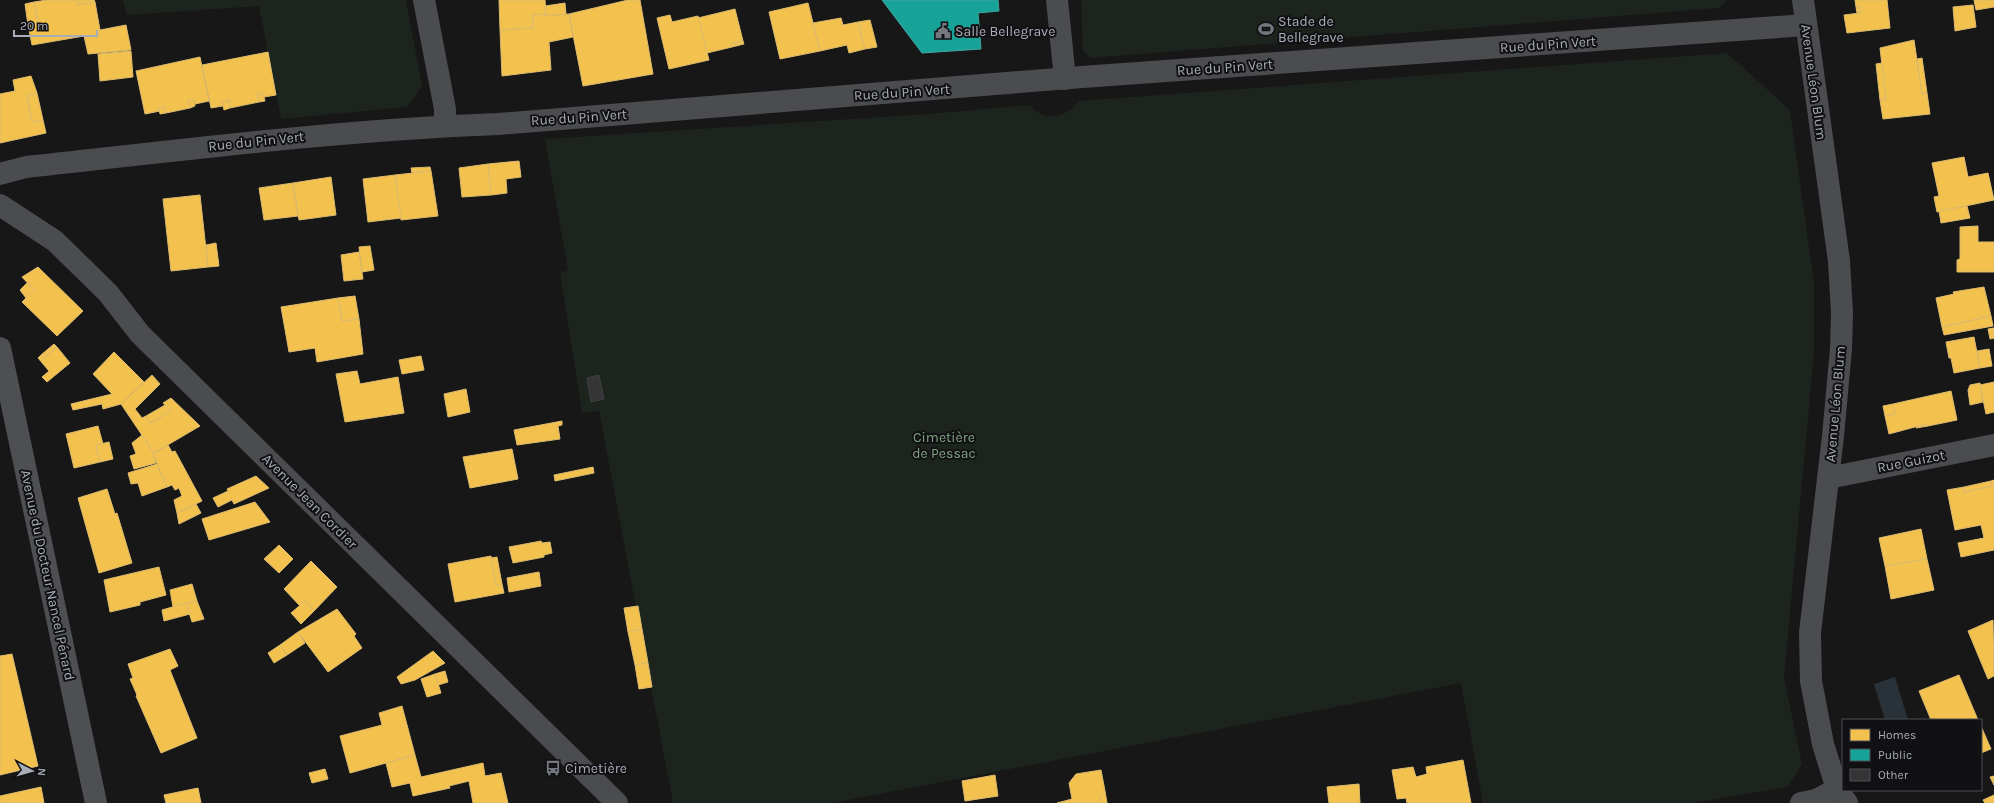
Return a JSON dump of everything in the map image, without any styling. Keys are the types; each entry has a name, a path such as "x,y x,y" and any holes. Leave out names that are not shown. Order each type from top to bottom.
{"main road":[{"name":"Avenue du Docteur Nancel Pénard","path":"0,348 96,803"}],"street":[{"path":"424,0 445,110 445,126"},
{"path":"1057,0 1065,79"},
{"name":"Avenue Léon Blum","path":"1803,0 1839,261 1842,313 1841,350 1810,633 1811,681 1823,744 1842,796"},
{"name":"Rue du Pin Vert","path":"0,174 26,167 266,140 445,126 498,124 1065,79 1806,25"},
{"name":"Avenue Jean Cordier","path":"0,205 55,241 108,293 140,334 617,803"},
{"name":"Rue Guizot","path":"1828,478 1994,445"},
{"path":"1800,803 1842,796"}],"green space":[{"path":"123,0 406,0 422,87 407,107 281,119 259,6 127,15"},
{"name":"Stade de Bellegrave","path":"1081,0 1728,0 1719,8 1091,58 1083,51"},
{"name":"Cimetière de Pessac","path":"1727,53 1790,110 1814,283 1814,351 1784,678 1802,764 1788,787 1692,803 1483,803 1461,683 832,803 673,803 599,411 582,413 560,272 568,271 545,139 929,114 1030,105 1035,111 1048,116 1055,116 1068,111 1074,107 1078,101"}],"shaded area":[{"path":"1895,677 1908,719 1885,719 1874,684"}],"building: Homes":[{"path":"47,0 77,0 78,5 95,2 100,30 126,25 131,50 88,54 84,36 32,45 28,25 38,23 34,2"},
{"path":"77,0 94,0 95,2 78,5"},
{"path":"499,0 545,0 546,14 533,15 533,28 500,30"},
{"path":"628,0 640,0 653,74 583,86 569,14"},
{"path":"1855,0 1887,0 1890,28 1847,33 1844,15 1860,13 1860,6 1856,7"},
{"path":"1974,0 1994,0 1994,7 1976,10"},
{"path":"34,2 38,23 28,25 25,4"},
{"path":"565,3 566,14 546,16 545,6"},
{"path":"808,3 820,51 780,59 769,12"},
{"path":"1973,5 1976,27 1955,31 1953,7"},
{"path":"1860,6 1860,13 1857,13 1856,7"},
{"path":"735,9 743,41 731,44 732,47 707,53 698,18"},
{"path":"546,14 546,16 569,14 573,37 549,42 551,70 502,76 500,30 533,28 533,15"},
{"path":"670,15 672,22 698,16 709,60 669,69 657,18"},
{"path":"841,18 843,25 858,22 865,49 849,53 847,45 820,51 813,23"},
{"path":"870,20 877,47 865,49 858,22"},
{"path":"1914,40 1922,94 1927,93 1930,114 1883,119 1880,100 1886,99 1880,48"},
{"path":"743,41 744,44 732,47 731,44"},
{"path":"131,51 133,77 100,81 98,54"},
{"path":"268,52 276,95 264,97 263,93 257,95 259,102 230,108 229,100 222,102 223,106 211,108 202,65"},
{"path":"200,57 209,101 195,104 194,100 188,101 190,108 166,113 164,107 159,108 160,111 145,114 136,71"},
{"path":"1922,58 1927,93 1922,94 1917,59"},
{"path":"1882,63 1886,99 1880,100 1876,64"},
{"path":"31,76 37,93 27,95 32,122 43,120 46,133 0,143 0,94 15,91 13,80"},
{"path":"37,93 43,120 32,122 27,95"},
{"path":"263,93 265,101 259,102 257,95"},
{"path":"194,100 195,106 190,108 188,101"},
{"path":"229,100 230,108 224,110 222,102"},
{"path":"164,107 166,113 160,114 159,108"},
{"path":"1964,157 1968,177 1988,173 1994,200 1937,212 1934,197 1939,196 1932,163"},
{"path":"519,161 521,177 506,179 507,193 491,195 488,164"},
{"path":"488,164 491,195 462,197 459,168"},
{"path":"430,167 431,171 412,173 411,168"},
{"path":"431,171 438,216 401,220 395,175"},
{"path":"395,175 401,218 368,222 363,179"},
{"path":"331,177 336,215 299,220 293,183"},
{"path":"293,183 298,216 264,220 259,188"},
{"path":"200,195 208,267 171,271 163,199"},
{"path":"1967,206 1970,218 1941,223 1939,211"},
{"path":"1978,226 1978,242 1994,242 1994,272 1957,272 1957,260 1960,259 1960,227"},
{"path":"216,243 219,266 208,267 206,245"},
{"path":"370,246 374,270 362,272 359,247"},
{"path":"359,252 363,279 344,281 341,255"},
{"path":"38,267 83,311 57,336 22,302 34,290 22,277"},
{"path":"27,283 34,290 26,298 20,290"},
{"path":"1984,287 1991,316 1942,327 1936,298 1954,294 1953,292"},
{"path":"355,296 359,319 342,321 338,298"},
{"path":"338,298 342,321 359,319 363,354 317,362 315,348 289,352 281,307"},
{"path":"1991,316 1993,326 1944,335 1942,327"},
{"path":"1994,328 1994,338 1990,339 1988,329"},
{"path":"1974,337 1980,368 1954,373 1946,342"},
{"path":"54,344 57,347 44,358 41,355"},
{"path":"57,347 70,363 47,382 42,377 49,371 38,358 41,355 44,358"},
{"path":"1989,349 1992,366 1980,368 1977,351"},
{"path":"114,352 144,382 121,404 103,409 102,404 73,410 71,404 112,394 93,374"},
{"path":"421,356 424,370 402,374 399,360"},
{"path":"357,371 360,384 398,377 404,413 345,422 336,374"},
{"path":"152,375 160,384 135,409 142,418 146,416 150,423 171,411 163,403 171,398 200,426 154,453 121,404"},
{"path":"1994,382 1994,412 1986,414 1980,385"},
{"path":"1980,383 1983,402 1970,405 1968,390 1970,385"},
{"path":"466,389 470,412 448,417 444,394"},
{"path":"1951,391 1957,420 1928,426 1926,424 1889,434 1885,416 1895,414 1893,404"},
{"path":"1893,404 1895,414 1885,416 1883,406"},
{"path":"165,405 171,411 150,423 146,416"},
{"path":"562,421 562,425 558,426 560,439 517,445 514,430"},
{"path":"1926,424 1928,426 1916,428 1917,426"},
{"path":"98,426 103,444 96,445 100,462 74,468 66,434"},
{"path":"142,435 154,453 156,463 134,469 130,456 136,454 132,443"},
{"path":"109,442 113,459 100,462 96,445"},
{"path":"168,445 172,452 175,451 202,501 177,513 174,500 182,496 179,488 175,490 172,485 167,487 153,454"},
{"path":"512,449 518,479 470,488 463,457"},
{"path":"157,464 167,487 142,496 138,483 131,484 128,473"},
{"path":"593,467 594,473 555,481 554,475"},
{"path":"256,476 269,488 234,504 232,500 218,507 213,498 228,491 227,489"},
{"path":"1994,480 1994,550 1961,557 1958,543 1984,538 1981,525 1955,530 1947,490 1964,487 1964,492 1992,486 1991,481"},
{"path":"1991,481 1992,486 1964,492 1964,487"},
{"path":"107,489 115,514 117,513 132,563 99,573 78,498"},
{"path":"255,502 270,522 209,540 202,519"},
{"path":"196,504 201,513 179,524 177,513"},
{"path":"1921,529 1927,559 1885,566 1879,538"},
{"path":"541,541 542,543 550,542 552,553 544,555 544,557 513,563 509,547"},
{"path":"279,545 293,559 279,573 264,559"},
{"path":"491,556 496,585 502,584 504,593 455,602 448,564"},
{"path":"497,557 502,584 496,585 491,558"},
{"path":"1927,559 1934,590 1891,599 1885,566"},
{"path":"311,561 337,587 314,611 305,601 300,606 284,589"},
{"path":"159,567 166,595 140,602 140,605 110,612 104,580"},
{"path":"539,572 541,586 509,592 507,578"},
{"path":"192,584 197,601 173,607 170,590"},
{"path":"197,601 204,619 192,622 186,603"},
{"path":"305,601 314,611 301,624 291,613"},
{"path":"186,603 190,614 164,621 162,610"},
{"path":"638,606 642,629 628,632 624,608"},
{"path":"337,609 356,634 354,636 362,648 328,672 298,632"},
{"path":"1993,620 1994,676 1988,679 1968,631"},
{"path":"642,629 648,663 635,665 628,632"},
{"path":"298,632 305,643 287,655 280,645"},
{"path":"280,645 287,655 274,663 268,653"},
{"path":"170,649 178,666 170,670 197,738 161,753 136,696 137,695 130,679 133,678 128,664"},
{"path":"433,651 445,663 415,680 401,684 397,677"},
{"path":"12,654 38,766 0,775 0,656"},
{"path":"648,663 652,687 639,689 635,665"},
{"path":"445,671 448,682 438,685 435,674"},
{"path":"435,674 441,693 427,697 421,679"},
{"path":"1959,675 1978,719 1931,719 1919,691"},
{"path":"402,706 415,755 350,773 340,736 382,725 379,713"},
{"path":"1982,728 1991,749 1982,753"},
{"path":"415,755 421,777 483,763 485,776 501,773 508,803 473,803 469,781 449,786 450,788 413,796 410,783 392,787 386,763"},
{"path":"1463,760 1471,803 1407,803 1406,798 1397,799 1392,770 1413,767 1416,777 1427,774 1426,767"},
{"path":"325,769 328,779 312,783 309,773"},
{"path":"1101,770 1105,791 1100,796 1102,803 1057,803 1072,799 1069,783 1076,774"},
{"path":"995,775 998,796 965,801 962,781"},
{"path":"1994,776 1994,785 1990,777"},
{"path":"1359,784 1360,803 1329,803 1327,787"},
{"path":"41,787 44,803 0,803 0,796"},
{"path":"198,788 201,803 166,803 164,795"},
{"path":"1105,791 1107,803 1102,803 1100,796"},
{"path":"1994,795 1994,803 1985,803 1983,800"}],"building: Public":[{"name":"Salle Bellegrave","path":"882,0 998,0 999,11 978,13 981,49 922,53"}],"building: Other":[{"path":"599,375 604,399 591,402 587,378"}],"place":[{"name":"Stade de Bellegrave","path":"1266,29"},
{"name":"Salle Bellegrave","path":"943,31"},
{"name":"Cimetière","path":"553,768"}]}
